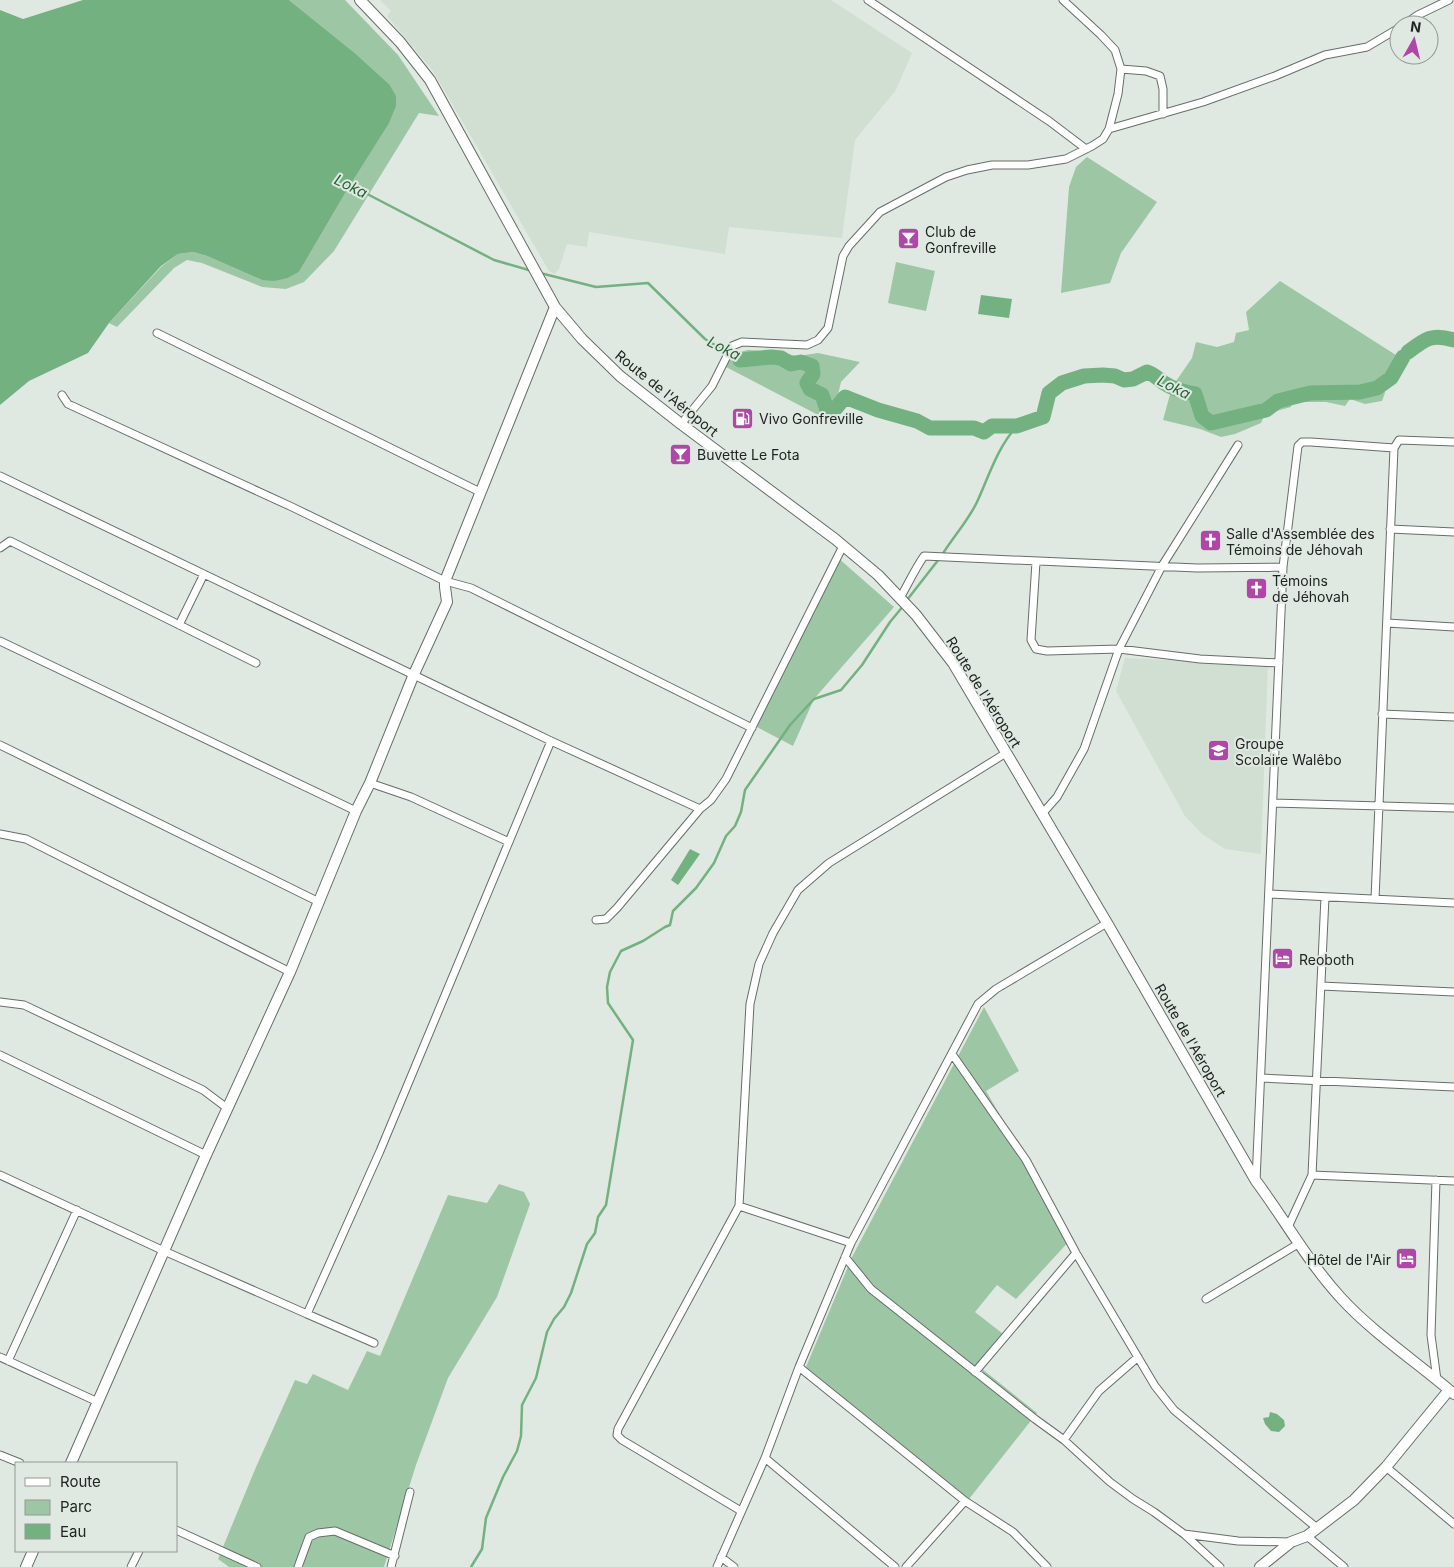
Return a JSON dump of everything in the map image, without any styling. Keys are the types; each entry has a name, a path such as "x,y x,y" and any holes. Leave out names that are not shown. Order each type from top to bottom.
{"main road":[{"name":"Route de l'Aéroport","path":"360,0 400,42 430,80 555,307 582,339 620,376 680,424 878,574 916,615 953,663 1108,923 1256,1181 1310,1262 1342,1300 1379,1333 1452,1392"},
{"path":"71,1462 206,1155 290,972 414,674 447,602 444,587 445,581 555,307"},
{"path":"1260,1567 1291,1542 1307,1536 1354,1500 1386,1467 1452,1392"},
{"path":"26,1567 33,1552"}],"street":[{"path":"868,0 1049,121 1086,149"},
{"path":"680,424 712,386 732,346 742,342 807,345 818,340 828,328 843,256 849,246 880,212 925,187 967,170 992,165 1028,165 1066,159 1103,139 1109,129 1118,94 1121,69 1115,50 1063,0"},
{"path":"1418,15 1449,0"},
{"path":"1109,129 1203,102 1275,76 1325,55 1366,47 1389,34"},
{"path":"1121,69 1139,70 1160,76 1163,89 1163,114"},
{"path":"157,333 480,492"},
{"path":"62,395 68,404 292,507 445,581 471,588 752,728"},
{"path":"1375,900 1394,448 1399,440 1454,442"},
{"path":"1256,1181 1283,567 1298,446 1302,442 1394,448"},
{"path":"1042,814 1057,797 1084,749 1119,649 1162,566 1238,445"},
{"path":"0,476 552,741 700,809"},
{"path":"1390,529 1454,532"},
{"path":"0,548 10,541 256,663"},
{"path":"596,920 606,919 617,908 700,809 711,800 726,779 843,546"},
{"path":"900,598 924,556 1197,568 1283,567"},
{"path":"1036,562 1031,640 1036,649 1047,651 1119,649 1200,659 1279,663"},
{"path":"179,625 204,574"},
{"path":"1387,624 1454,628"},
{"path":"0,641 356,811"},
{"path":"1382,714 1454,717"},
{"path":"307,1314 380,1151 552,741"},
{"path":"0,745 319,902"},
{"path":"741,1511 622,1440 617,1435 618,1429 739,1206 750,1004 759,964 773,933 798,890 829,863 888,824 1006,753"},
{"path":"370,783 411,797 510,842"},
{"path":"1273,803 1454,808"},
{"path":"0,834 26,838 290,972"},
{"path":"1269,894 1454,903"},
{"path":"1288,1227 1312,1175 1325,896"},
{"path":"717,1567 764,1458 799,1367 851,1243 978,1004 996,989 1108,923"},
{"path":"1321,986 1454,992"},
{"path":"0,1002 24,1005 203,1090 227,1108"},
{"path":"952,1054 1026,1160 1076,1253 1155,1386 1174,1410 1317,1528"},
{"path":"0,1055 206,1155"},
{"path":"1261,1078 1454,1087"},
{"path":"0,1175 164,1251 374,1344"},
{"path":"1312,1175 1454,1181"},
{"path":"1436,1180 1431,1335 1437,1380"},
{"path":"739,1206 851,1243"},
{"path":"8,1360 77,1210"},
{"path":"1206,1298 1298,1244"},
{"path":"975,1372 1076,1253"},
{"path":"845,1258 870,1289 1064,1440 1110,1482 1184,1534 1220,1567"},
{"path":"0,1357 98,1402"},
{"path":"1064,1440 1099,1392 1138,1357"},
{"path":"799,1367 965,1501 1013,1532 1046,1567"},
{"path":"0,1454 18,1462"},
{"path":"764,1458 895,1567"},
{"path":"1386,1467 1454,1524"},
{"path":"391,1567 410,1492"},
{"path":"906,1567 965,1501"},
{"path":"178,1531 257,1567"},
{"path":"298,1567 309,1537 318,1533 335,1531 395,1556"},
{"path":"1184,1534 1238,1541 1291,1542"},
{"path":"1307,1536 1344,1567"},
{"path":"131,1567 138,1552"},
{"path":"721,1557 734,1567"}],"shaded area":[{"path":"380,0 831,0 912,53 896,90 855,140 842,238 729,227 725,254 589,232 587,247 567,244 559,269 555,274 549,271 433,71 387,16 391,11"},
{"path":"1125,658 1268,665 1261,854 1225,849 1202,834 1185,816 1116,691"}],"green space":[{"path":"289,0 345,0 398,55 439,116 419,113 334,251 304,282 286,289 262,287 202,263 187,260 174,268 117,327 109,323 162,266 178,254 193,252 207,256 262,280 288,278 299,272 350,185 389,84 356,54"},
{"path":"1087,157 1157,202 1121,253 1110,283 1061,293 1069,187 1076,167"},
{"path":"896,262 935,271 926,311 888,303"},
{"path":"1280,281 1399,357 1382,384 1385,393 1382,401 1365,404 1350,399 1345,406 1326,402 1292,402 1291,407 1265,414 1261,423 1235,434 1221,437 1200,429 1163,420 1172,387 1192,358 1196,342 1217,347 1234,342 1236,333 1249,330 1246,312"},
{"path":"748,350 770,351 798,356 818,353 860,362 841,382 834,412 824,418 726,367 732,354"},
{"path":"837,557 894,607 814,699 793,746 753,725"},
{"path":"984,1007 1019,1071 986,1091 1072,1238 1016,1299 997,1285 975,1312 1007,1337 981,1368 1037,1413 969,1499 806,1367 852,1257"},
{"path":"499,1184 524,1192 530,1204 497,1297 448,1378 416,1465 384,1567 229,1567 218,1559 295,1380 307,1384 313,1374 348,1390 367,1351 380,1356 448,1195 487,1203"}],"water":[{"path":"83,0 289,0 356,54 389,84 396,96 396,106 389,123 299,272 288,278 274,281 262,280 207,256 193,252 178,254 161,266 109,323 88,353 29,381 0,405 0,10 23,19"},
{"path":"981,295 1012,299 1009,318 978,314"},
{"path":"690,849 700,854 678,885 671,880"},
{"path":"1270,1412 1277,1414 1284,1420 1285,1426 1279,1432 1271,1431 1265,1424 1263,1418 1269,1417"}],"waterway":[{"name":"Loka","path":"348,184 494,260 532,271"},
{"name":"Loka","path":"540,273 596,287 648,283 705,339 740,360"},
{"name":"Loka","path":"1408,352 1429,338 1440,337 1454,340"},
{"name":"Loka","path":"740,360 771,357 781,358 791,364 801,362 812,366 813,374 807,383 810,389 822,395 827,410 836,408 845,397 878,410 917,421 930,428 974,428 984,432 992,426 1017,426 1043,417 1049,393 1062,383 1084,376 1115,376 1124,380 1133,379 1147,372 1171,387 1195,394 1202,416 1211,423 1266,410 1278,401 1310,393 1360,392 1377,388 1391,378 1403,357"},
{"path":"942,555 973,509 1004,443 1017,426"},
{"path":"907,600 939,559"},
{"path":"471,1567 482,1549 486,1518 503,1477 517,1451 521,1436 522,1405 536,1378 547,1332 571,1293 587,1244 595,1233 598,1217 606,1205 633,1040 608,1003 607,987 610,972 621,951 670,925 673,911 696,888 714,863 726,836 735,826 741,812 745,790 790,725 814,699 841,690 862,665 890,622 904,605"}],"place":[{"name":"Club de Gonfreville","path":"909,239"},
{"name":"Vivo Gonfreville","path":"743,418"},
{"name":"Buvette Le Fota","path":"681,454"},
{"name":"Salle d'Assemblée des Témoins de Jéhovah","path":"1210,541"},
{"name":"Témoins de Jéhovah","path":"1256,588"},
{"name":"Groupe Scolaire Walêbo","path":"1219,751"},
{"name":"Reoboth","path":"1283,959"},
{"name":"Hôtel de l'Air","path":"1407,1259"}]}
